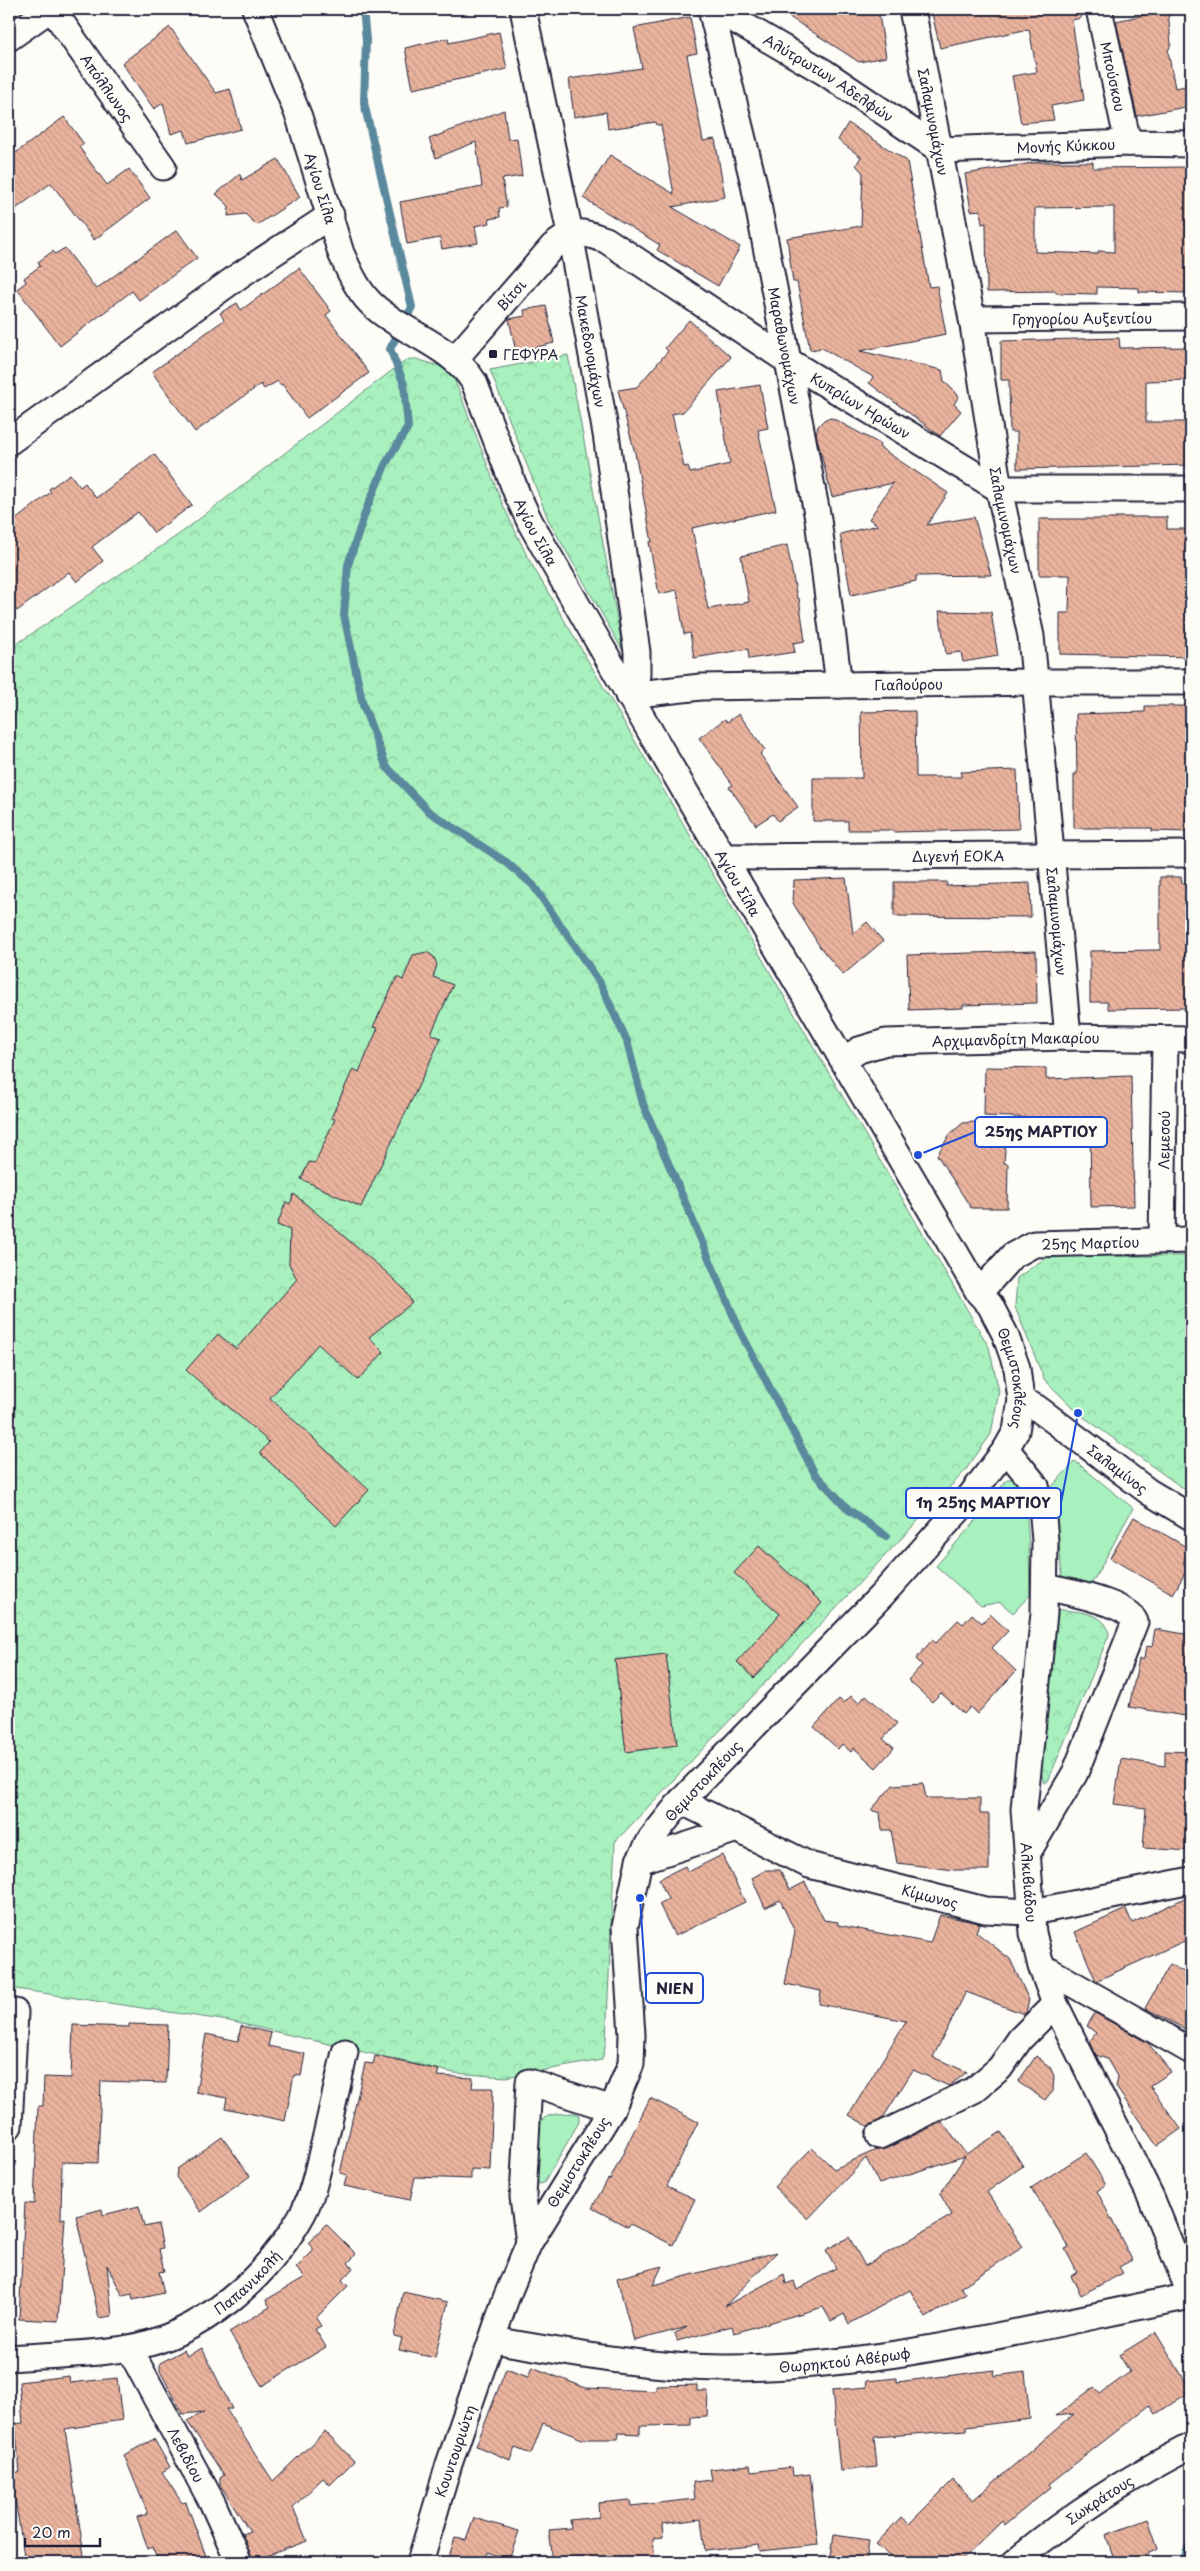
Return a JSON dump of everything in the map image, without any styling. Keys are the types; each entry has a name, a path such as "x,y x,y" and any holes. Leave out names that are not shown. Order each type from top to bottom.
{"street":[{"path":"9,38 51,9"},
{"name":"Απόλλωνος","path":"51,9 163,166"},
{"name":"Αγίου Σίλα","path":"255,9 299,117 331,215 341,253 349,272 360,291 374,307 467,369 474,382 517,494 530,522 628,695 844,1060 979,1293"},
{"name":"Μακεδονομάχων","path":"524,9 570,233 606,434 637,652 637,675 628,695"},
{"name":"Μαραθωνομάχων","path":"711,9 754,184 818,518 839,685"},
{"name":"Αλύτρωτων Αδελφών","path":"716,9 824,72 940,150"},
{"name":"Σαλαμινομάχων","path":"912,9 972,319 999,489 1030,636 1068,1037"},
{"name":"Μπούσκου","path":"1100,9 1128,143"},
{"name":"Μονής Κύκκου","path":"940,150 1128,143 1191,144"},
{"path":"9,442 240,276 331,215"},
{"name":"Κυπρίων Ηρώων","path":"570,233 583,232 606,240 788,361 999,489"},
{"name":"Βίτσι","path":"455,360 539,260 570,233"},
{"name":"Γρηγορίου Αυξεντίου","path":"972,319 1191,317"},
{"path":"999,489 1191,489"},
{"name":"Γιαλούρου","path":"628,695 701,687 1034,682 1191,682"},
{"name":"Διγενή ΕΟΚΑ","path":"724,857 1191,854"},
{"name":"Αρχιμανδρίτη Μακαρίου","path":"844,1060 859,1050 886,1042 1068,1037 1191,1039"},
{"name":"Λεμεσού","path":"1162,1240 1165,1040"},
{"name":"25ης Μαρτίου","path":"979,1293 1012,1256 1034,1244 1191,1240"},
{"name":"Θεμιστοκλέους","path":"493,2340 506,2298 529,2243 612,2108 631,2064 632,2035 625,1927 639,1861 651,1839 680,1801 881,1596 965,1503 1006,1449 1019,1418 1021,1400 1016,1368 1005,1334 990,1305 979,1293"},
{"name":"Σαλαμίνος","path":"1021,1400 1037,1408 1150,1492 1191,1518"},
{"name":"Αλκιβιάδου","path":"1006,1449 1036,1486 1040,1500 1045,1541 1046,1587 1024,1809 1034,1912 1034,1933 1041,1966 1056,2004 1152,2197 1191,2296"},
{"path":"1028,1852 1075,1773 1135,1622 1133,1617 1110,1604 1046,1587"},
{"name":"Κίμωνος","path":"680,1801 734,1830 809,1865 985,1910 1034,1912 1191,1880"},
{"path":"639,1861 734,1830"},
{"path":"1041,1966 1191,2050"},
{"path":"879,2136 974,2090 1000,2068 1020,2039 1056,2004"},
{"path":"9,2126 15,2012"},
{"name":"Παπανικολή","path":"9,2358 129,2348 170,2336 206,2317 237,2294 261,2272 303,2212 313,2187 345,2052"},
{"path":"529,2243 524,2197 529,2082 612,2108"},
{"name":"Θωρηκτού Αβέρωφ","path":"493,2340 599,2358 658,2365 725,2368 834,2363 937,2347 1191,2296"},
{"name":"Κουντουριώτη","path":"420,2562 449,2464 493,2340"},
{"name":"Λεβιδίου","path":"129,2348 213,2504 239,2562"},
{"name":"Σωκράτους","path":"1014,2562 1079,2512 1134,2476 1191,2446"}],"green space":[{"path":"568,355 623,651 548,519 490,370"},
{"path":"416,359 440,366 452,373 502,503 528,558 989,1347 999,1391 991,1434 965,1471 615,1842 606,2042 602,2060 506,2077 454,2073 229,2021 9,1988 9,649 181,533 390,372 407,360"},
{"path":"1048,1256 1191,1256 1191,1494 1078,1413 1044,1379 1015,1307 1017,1278"},
{"path":"1075,1461 1133,1508 1090,1587 1062,1576 1058,1531 1050,1489"},
{"path":"1007,1479 1020,1479 1026,1508 1029,1551 1030,1595 1013,1613 1000,1602 981,1606 936,1566 982,1513"},
{"path":"1054,1609 1080,1612 1096,1617 1107,1627 1109,1635 1048,1781 1044,1783 1039,1763"},
{"path":"574,2113 579,2115 579,2122 544,2183 539,2184 537,2180 539,2124 546,2117"}],"building":[{"path":"777,9 878,9 886,57 859,62"},
{"path":"931,9 1080,9 1081,18 1072,20 1084,100 1051,106 1054,120 1021,123 1012,76 1037,72 1029,29 940,48"},
{"path":"1168,10 1171,44 1168,51 1175,88 1191,85 1191,106 1137,116 1116,21"},
{"path":"690,17 697,53 687,55 703,141 715,139 725,197 672,207 740,247 718,286 657,250 660,245 583,198 610,155 674,194 661,125 657,125 656,122 608,129 606,112 574,117 569,79 642,68 634,28"},
{"path":"170,27 216,93 230,89 241,129 188,143 184,130 171,134 163,103 154,109 122,63"},
{"path":"499,32 507,69 413,89 405,48 448,38 449,43"},
{"path":"504,110 508,139 517,138 522,176 502,179 507,207 499,208 500,217 489,219 490,223 475,226 478,243 442,249 440,238 407,244 400,202 482,187 476,142 436,158 429,139"},
{"path":"64,117 84,144 79,147 107,185 129,169 150,198 94,240 51,183 9,214 9,158"},
{"path":"848,123 907,161 929,287 937,286 946,334 860,351 942,370 944,381 959,396 954,404 961,411 940,436 869,383 873,377 822,348 810,350 797,282 793,282 787,238 861,226 863,173 856,165 861,157 838,140"},
{"path":"278,159 300,197 257,225 245,214 228,216 229,206 216,194 240,174 242,180"},
{"path":"1039,162 1093,162 1093,168 1191,167 1191,293 1139,292 1139,288 1097,287 1097,294 1056,293 1056,291 987,292 986,223 982,224 980,210 971,211 965,174","holes":["1114,207 1114,252 1098,251 1098,254 1035,252 1035,208"]},
{"path":"177,230 197,258 139,300 132,291 60,346 17,289 26,282 24,278 40,266 38,262 53,251 55,254 65,248 96,289"},
{"path":"299,268 331,311 326,315 369,373 307,418 278,381 264,389 261,384 195,432 152,372 224,320 220,313 237,303 241,310"},
{"path":"546,306 554,343 516,352 509,319 525,316 524,310"},
{"path":"689,320 731,357 683,412 672,414 684,467 688,466 690,473 730,464 718,392 760,385 768,428 758,430 776,510 692,528 708,609 749,602 741,556 787,545 797,598 799,598 805,641 793,643 795,652 749,659 748,649 694,658 690,633 684,634 677,590 659,594 649,542 652,542 635,453 618,390 637,387 668,351 665,348"},
{"path":"1119,338 1120,348 1191,347 1191,380 1146,381 1146,422 1191,422 1191,465 1017,469 1017,432 1010,432 1009,380 1001,380 1001,341"},
{"path":"832,418 880,444 879,447 948,493 927,525 974,517 991,575 916,576 916,581 851,595 840,534 878,525 869,519 893,483 832,497 816,434 818,426 825,419"},
{"path":"154,454 192,505 154,533 138,512 92,547 103,561 77,582 69,572 17,611 9,601 9,525 51,492 49,489 70,474 80,487 85,483 96,498"},
{"path":"1116,517 1167,517 1167,529 1191,529 1191,657 1060,654 1060,613 1069,613 1070,575 1039,575 1039,519 1116,519"},
{"path":"939,611 991,612 998,656 963,662 961,652 946,654"},
{"path":"1145,706 1191,706 1191,832 1152,831 1152,828 1074,828 1074,774 1077,774 1076,714 1145,712"},
{"path":"915,711 916,777 961,777 961,772 1017,770 1019,829 893,832 893,830 848,830 848,821 813,821 813,778 862,778 861,712"},
{"path":"739,714 765,750 760,754 798,807 778,821 773,814 756,825 729,787 733,785 699,738 725,719 727,722"},
{"path":"1160,877 1181,877 1182,884 1191,883 1191,1008 1108,1009 1108,1002 1090,1002 1090,951 1160,950"},
{"path":"846,878 853,934 867,922 883,941 843,975 820,947 793,903 794,880"},
{"path":"894,882 947,882 946,886 1030,883 1031,917 894,916"},
{"path":"1036,951 1037,1003 963,1005 963,1008 909,1010 907,955"},
{"path":"427,952 434,957 437,965 433,977 453,985 431,1034 441,1038 361,1207 301,1179 309,1162 315,1163 335,1119 331,1118 353,1069 359,1072 378,1028 373,1027 397,977 403,980 413,955"},
{"path":"985,1067 1046,1068 1046,1079 1131,1076 1134,1206 1091,1207 1090,1120 984,1116"},
{"path":"997,1120 1005,1150 1004,1163 1008,1164 1007,1208 971,1208 937,1155 950,1134 963,1123"},
{"path":"294,1194 386,1272 404,1289 412,1303 369,1337 384,1352 358,1380 318,1344 270,1398 369,1490 336,1526 260,1453 269,1442 186,1370 218,1334 236,1349 297,1279 289,1264 290,1230 277,1225 286,1202 290,1204"},
{"path":"1134,1517 1190,1549 1183,1563 1189,1566 1173,1594 1110,1558"},
{"path":"759,1546 822,1603 754,1678 737,1662 780,1614 734,1573"},
{"path":"972,1614 982,1623 990,1614 1008,1631 992,1648 1016,1671 977,1714 970,1707 964,1714 941,1693 932,1702 908,1680 922,1665 916,1659 932,1640 936,1643 958,1620 963,1624"},
{"path":"1155,1629 1191,1635 1191,1717 1129,1707 1139,1659 1144,1659 1146,1646 1152,1647"},
{"path":"666,1654 677,1745 626,1752 615,1660"},
{"path":"866,1695 897,1723 883,1739 894,1748 876,1768 854,1748 851,1752 842,1744 838,1749 814,1727 839,1699 844,1703 851,1696 859,1703"},
{"path":"1165,1751 1191,1752 1191,1851 1143,1848 1146,1808 1114,1804 1121,1759 1165,1766"},
{"path":"923,1783 926,1798 980,1798 980,1814 989,1814 989,1870 954,1870 897,1863 891,1830 882,1830 880,1813 871,1810 893,1785"},
{"path":"722,1855 745,1902 675,1936 659,1904 668,1899 659,1879 685,1866 688,1872"},
{"path":"766,1870 780,1870 790,1890 805,1882 824,1920 838,1922 838,1925 930,1943 940,1915 979,1923 976,1932 1010,1959 1029,2000 1026,2013 1024,2014 966,1992 933,2057 967,2072 949,2086 913,2070 883,2118 869,2127 849,2115 906,2021 819,2004 821,1991 785,1984 795,1932 780,1900 765,1908 752,1878"},
{"path":"1191,1895 1191,1938 1096,1981 1075,1932 1126,1909 1132,1923"},
{"path":"1170,1964 1191,1976 1191,2032 1145,2008"},
{"path":"1095,2013 1148,2043 1171,2072 1150,2086 1181,2129 1157,2146 1116,2087 1118,2078 1107,2059 1096,2055 1090,2041 1096,2033 1087,2026"},
{"path":"129,2024 168,2025 166,2083 101,2081 98,2163 62,2162 61,2219 65,2218 58,2321 19,2319 25,2203 34,2204 38,2106 43,2106 44,2077 71,2078 73,2025 129,2027"},
{"path":"241,2026 271,2033 268,2046 305,2054 301,2076 294,2075 285,2121 225,2108 227,2098 196,2092 206,2034 238,2041"},
{"path":"375,2056 439,2070 437,2076 473,2078 472,2088 493,2088 490,2170 471,2169 471,2179 415,2177 410,2200 344,2186 347,2175 340,2173 365,2063 373,2064"},
{"path":"1036,2056 1050,2067 1054,2076 1053,2090 1045,2100 1018,2082"},
{"path":"650,2098 698,2122 667,2186 695,2199 673,2245 630,2224 628,2227 592,2208 608,2179 610,2180"},
{"path":"942,2122 966,2154 1001,2132 1023,2166 987,2192 1023,2247 961,2287 966,2294 926,2318 910,2290 849,2324 844,2314 831,2321 823,2307 734,2333 732,2326 677,2341 674,2334 687,2327 634,2341 617,2278 662,2266 653,2285 777,2252 725,2306 784,2274 786,2284 794,2281 797,2290 836,2268 826,2250 849,2237 865,2266 952,2215 940,2194 965,2156 879,2184 866,2158 808,2219 774,2187 812,2148 834,2169 876,2150 885,2149"},
{"path":"222,2137 250,2176 201,2212 176,2177 177,2169"},
{"path":"1086,2153 1106,2185 1097,2191 1132,2260 1119,2267 1123,2273 1081,2295 1071,2276 1077,2272 1065,2249 1069,2247 1031,2188"},
{"path":"139,2206 144,2227 158,2224 163,2248 159,2249 164,2271 159,2272 164,2293 133,2300 132,2294 123,2296 107,2265 112,2316 99,2318 76,2216 102,2209 103,2215"},
{"path":"326,2224 356,2254 348,2263 353,2268 342,2280 348,2286 316,2318 321,2326 315,2329 326,2347 262,2386 229,2332 270,2307 266,2300 305,2277 296,2268 314,2250 308,2243"},
{"path":"403,2292 448,2302 435,2358 399,2350 402,2338 394,2336"},
{"path":"1156,2332 1191,2391 1156,2414 1150,2405 1049,2484 1051,2487 1005,2525 1002,2521 960,2562 897,2562 876,2544 901,2517 909,2524 953,2480 973,2500 1074,2414 1056,2416 1094,2387 1100,2394 1130,2372 1119,2355"},
{"path":"202,2348 232,2409 226,2409 273,2481 325,2431 354,2461 330,2485 323,2478 293,2507 307,2541 253,2561 242,2534 250,2531 220,2485 220,2478 224,2475 187,2421 204,2412 183,2414 160,2371 160,2363 184,2350 187,2356"},
{"path":"532,2367 586,2388 656,2391 656,2386 697,2385 697,2391 708,2391 707,2416 691,2417 691,2425 640,2426 640,2434 619,2433 618,2439 582,2439 543,2423 531,2454 515,2448 510,2460 476,2446 506,2369 528,2377"},
{"path":"994,2370 995,2376 1025,2372 1030,2419 966,2427 966,2430 874,2437 877,2467 840,2471 832,2390 867,2387 866,2381 897,2378 897,2382"},
{"path":"69,2376 70,2383 117,2378 122,2420 65,2429 85,2562 25,2562 11,2473 20,2472 15,2424 23,2423 19,2382"},
{"path":"154,2439 170,2467 162,2472 182,2503 186,2502 206,2556 189,2562 158,2562 153,2547 148,2549 137,2517 148,2514 124,2455"},
{"path":"750,2465 751,2472 792,2467 793,2476 810,2474 818,2545 760,2551 759,2545 705,2551 701,2519 662,2524 663,2537 653,2538 655,2562 553,2562 549,2530 571,2528 570,2520 599,2517 598,2503 630,2500 631,2506 695,2499 693,2482 712,2480 710,2469"},
{"path":"474,2518 519,2531 509,2560 488,2552 485,2562 447,2562 455,2538 466,2540"},
{"path":"1148,2519 1158,2548 1147,2553 1150,2562 1115,2562 1106,2535"},
{"path":"834,2535 869,2540 866,2562 830,2562"}],"waterway":[{"path":"363,9 366,40 364,103 412,307 390,349 404,384 408,427 385,465 366,510 348,565 344,615 363,705 386,766 428,811 506,862 533,885 600,983 627,1041 643,1104 740,1331 815,1474 849,1510 886,1536"},
{"path":"1183,2562 1191,2539"}],"place":[{"name":"ΓΕΦΥΡΑ","path":"493,354"},
{"name":"25ης ΜΑΡΤΙΟΥ","path":"918,1155"},
{"name":"1η 25ης ΜΑΡΤΙΟΥ","path":"1078,1413"},
{"name":"ΝΙΕΝ","path":"640,1898"}]}
